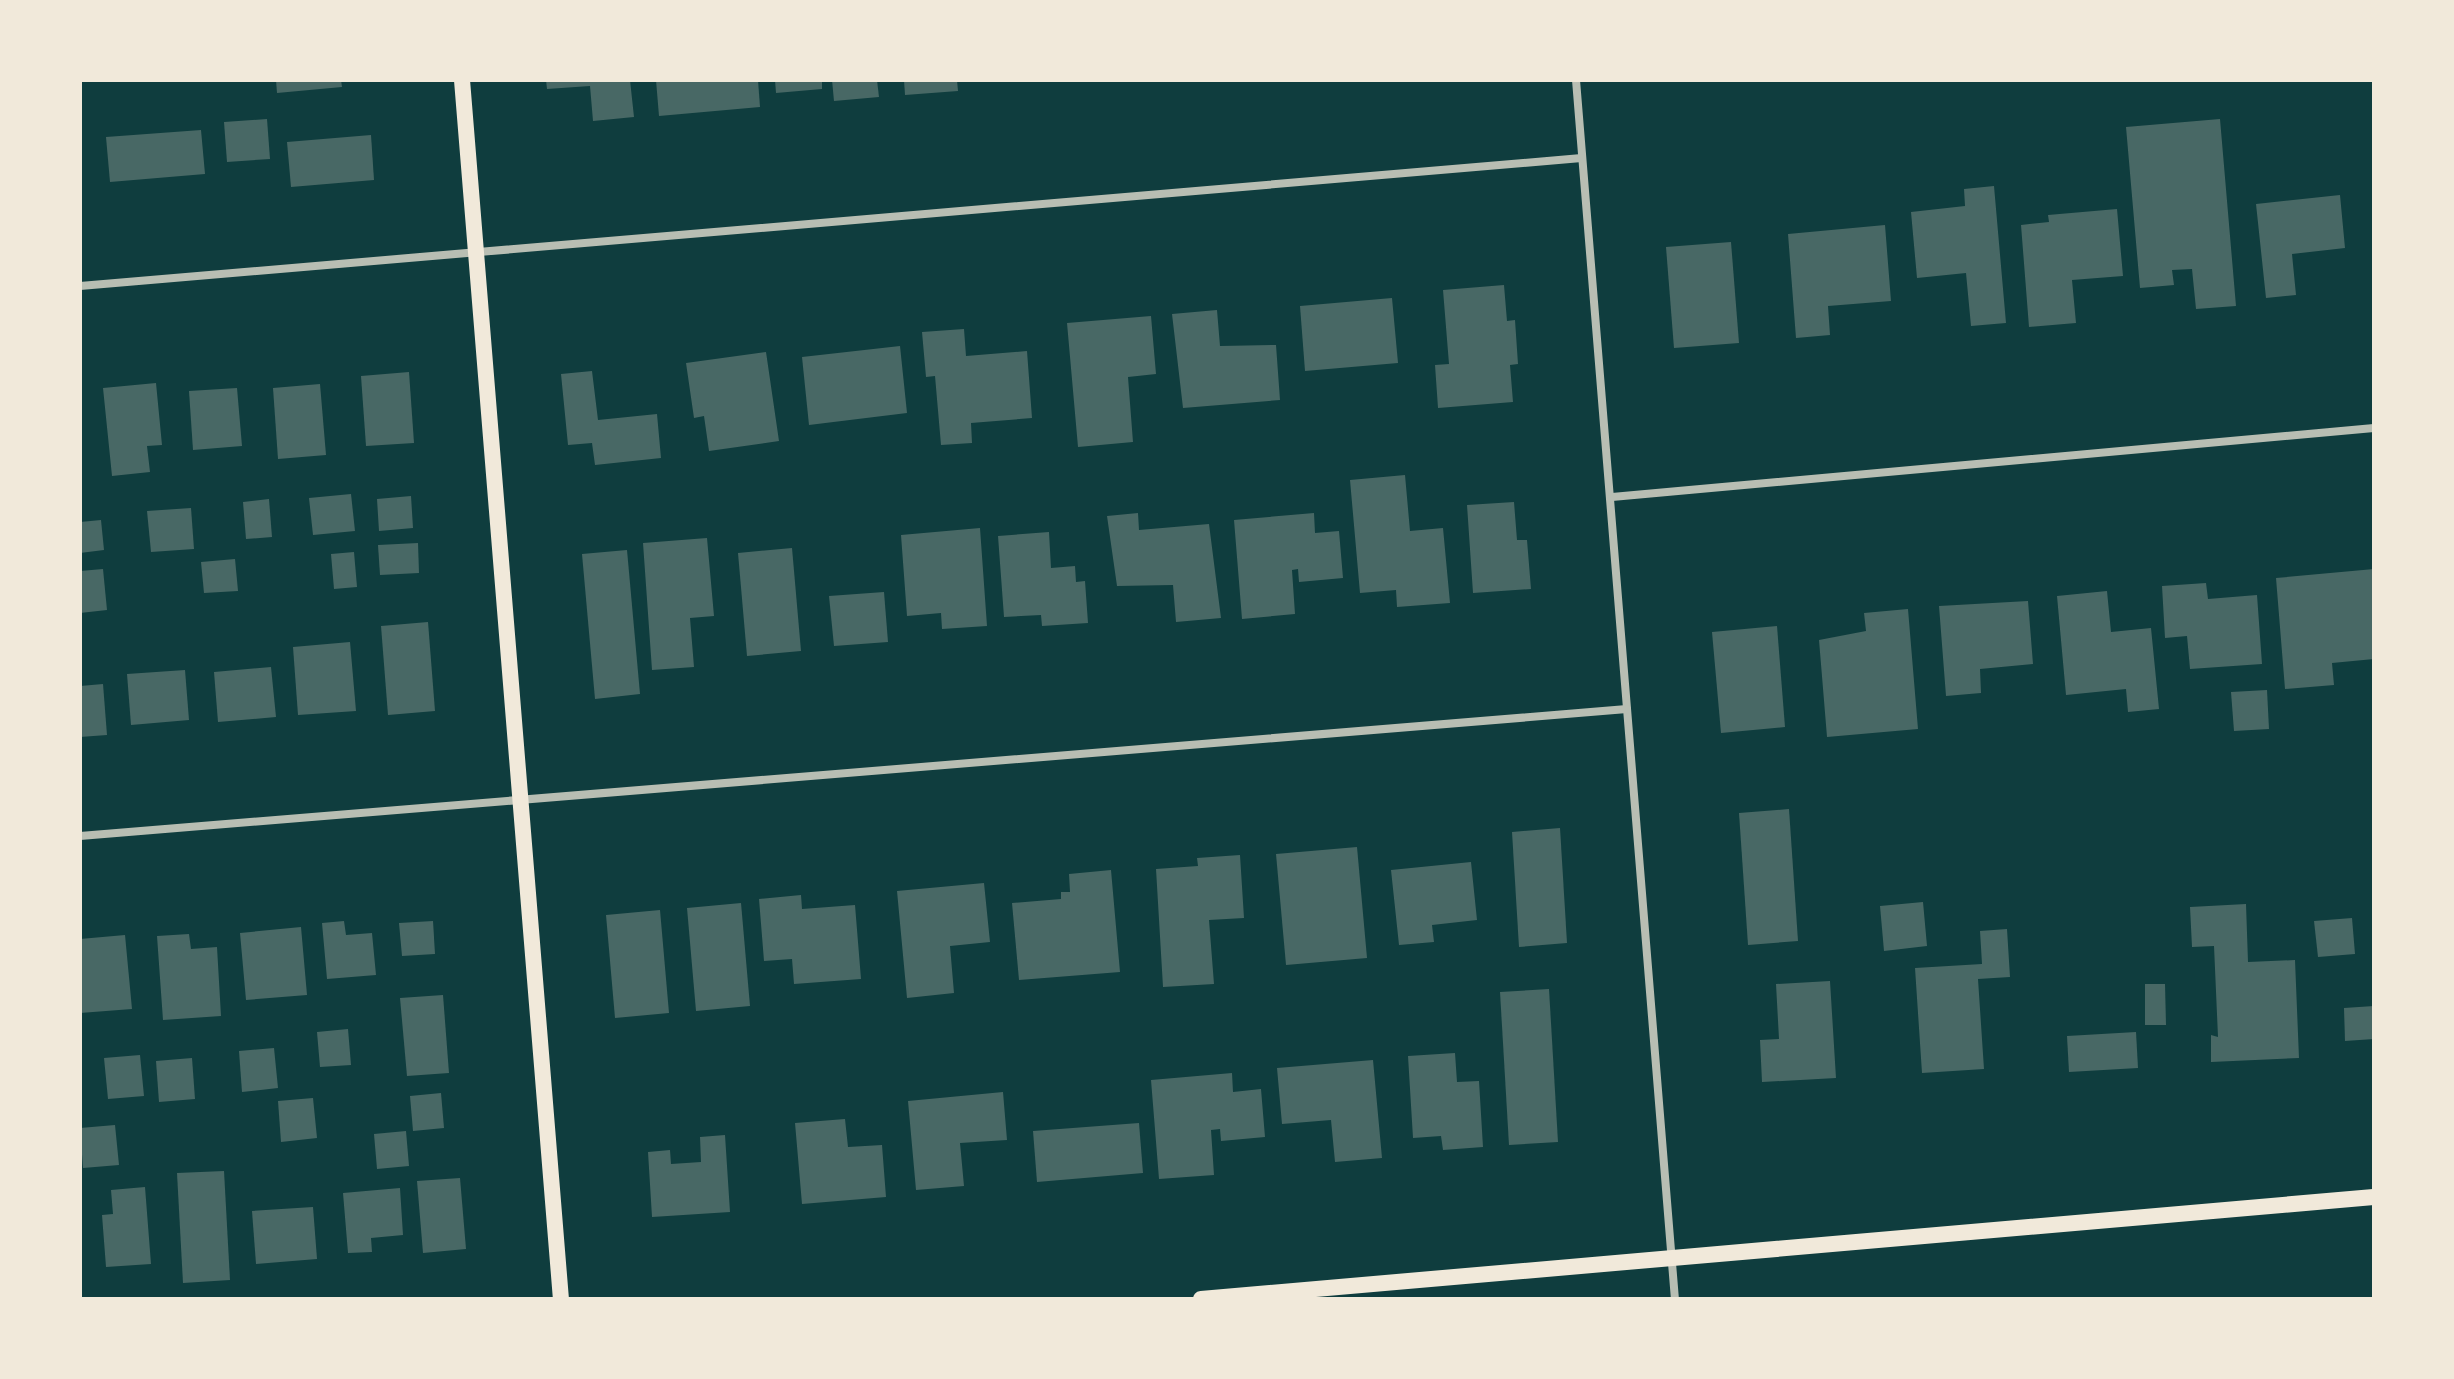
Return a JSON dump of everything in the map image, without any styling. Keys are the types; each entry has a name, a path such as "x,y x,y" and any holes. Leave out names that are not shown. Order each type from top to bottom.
{"main road":[{"path":"462,80 561,1299"},
{"path":"1201,1299 2374,1197"}],"street":[{"path":"1576,80 1675,1299"},
{"path":"80,286 1582,158"},
{"path":"1612,497 2374,428"},
{"path":"80,836 1627,709"}],"building":[{"path":"276,80 341,80 342,87 277,93"},
{"path":"546,80 630,80 634,117 593,121 590,86 547,89"},
{"path":"656,80 758,80 760,107 659,116"},
{"path":"775,80 822,80 822,89 776,93"},
{"path":"832,80 877,80 879,97 834,101"},
{"path":"904,80 957,80 958,91 905,95"},
{"path":"267,119 270,159 227,162 224,122"},
{"path":"2220,119 2236,306 2196,309 2192,269 2172,270 2174,285 2140,288 2126,127"},
{"path":"201,130 205,174 110,182 106,137"},
{"path":"371,135 374,180 291,187 287,142"},
{"path":"1994,186 2006,323 1971,326 1966,273 1917,278 1911,212 1965,206 1964,189"},
{"path":"2340,195 2345,248 2292,254 2296,295 2266,298 2256,204"},
{"path":"2117,209 2123,276 2072,280 2076,323 2029,327 2021,225 2049,222 2048,215"},
{"path":"1885,225 1891,301 1828,306 1830,335 1796,338 1788,234"},
{"path":"1731,242 1739,343 1674,348 1666,247"},
{"path":"1504,285 1507,321 1515,320 1518,364 1510,365 1513,402 1438,408 1435,365 1449,364 1443,290"},
{"path":"1392,298 1398,363 1305,371 1300,306"},
{"path":"1217,310 1220,346 1276,345 1280,400 1183,408 1172,314"},
{"path":"1151,316 1156,374 1128,377 1133,442 1078,447 1067,323"},
{"path":"964,329 966,356 1027,351 1032,418 971,423 972,443 941,445 935,376 926,377 922,332"},
{"path":"900,346 907,413 809,425 802,357"},
{"path":"766,352 779,441 709,451 704,416 694,418 686,363"},
{"path":"592,371 598,420 657,414 661,458 595,465 592,443 568,445 561,374"},
{"path":"409,372 414,443 366,446 361,376"},
{"path":"156,383 162,445 147,446 150,472 112,476 103,388"},
{"path":"320,384 326,455 278,459 273,388"},
{"path":"237,388 242,446 193,450 189,391"},
{"path":"1405,475 1410,531 1443,528 1450,603 1397,607 1396,590 1360,593 1350,480"},
{"path":"351,494 355,531 313,535 309,498"},
{"path":"411,496 413,528 379,531 377,499"},
{"path":"269,499 272,537 246,539 243,502"},
{"path":"1514,502 1517,540 1527,540 1531,589 1473,593 1467,505"},
{"path":"191,508 194,549 151,552 147,511"},
{"path":"1138,513 1139,530 1209,524 1221,618 1176,622 1173,585 1117,586 1107,516"},
{"path":"1314,513 1315,533 1339,531 1343,578 1299,582 1298,569 1292,570 1295,614 1242,619 1234,520"},
{"path":"101,520 104,550 80,553 80,522"},
{"path":"980,528 987,626 942,629 941,613 907,616 901,535"},
{"path":"1049,532 1051,568 1075,566 1076,582 1085,581 1088,623 1042,626 1041,615 1004,617 998,536"},
{"path":"707,538 714,616 690,618 694,667 652,670 643,543"},
{"path":"418,543 419,573 380,575 378,545"},
{"path":"792,548 801,651 747,656 738,553"},
{"path":"627,550 640,694 595,699 582,554"},
{"path":"354,552 357,587 334,589 331,554"},
{"path":"235,559 238,591 204,593 201,562"},
{"path":"103,569 107,610 80,613 80,571"},
{"path":"2374,569 2374,659 2332,663 2334,685 2285,689 2276,578"},
{"path":"2206,583 2208,599 2257,595 2262,664 2190,669 2187,636 2165,638 2162,586"},
{"path":"2107,591 2111,632 2151,628 2159,709 2128,712 2126,689 2066,695 2057,596"},
{"path":"884,592 888,642 834,646 829,596"},
{"path":"2028,601 2033,664 1980,669 1981,693 1946,696 1939,606"},
{"path":"1908,609 1918,729 1827,737 1819,640 1866,631 1864,613"},
{"path":"428,622 435,711 388,715 381,626"},
{"path":"1777,626 1785,727 1721,733 1712,632"},
{"path":"350,642 356,711 298,715 293,647"},
{"path":"271,667 276,717 218,722 214,672"},
{"path":"185,670 189,720 131,725 127,674"},
{"path":"103,684 107,735 80,737 80,686"},
{"path":"2267,690 2269,729 2234,731 2231,692"},
{"path":"1789,809 1798,941 1748,945 1739,813"},
{"path":"1560,828 1567,943 1519,947 1512,832"},
{"path":"1357,847 1367,958 1286,965 1276,854"},
{"path":"1240,855 1244,918 1209,920 1214,984 1163,987 1156,869 1198,866 1197,858"},
{"path":"1471,862 1477,920 1432,925 1434,942 1399,945 1391,870"},
{"path":"1111,870 1120,972 1019,980 1012,903 1061,899 1061,892 1070,892 1069,874"},
{"path":"984,883 990,942 950,946 954,993 907,998 897,891"},
{"path":"801,895 802,909 855,905 861,979 794,984 792,959 764,961 759,899"},
{"path":"1923,902 1927,946 1884,951 1880,906"},
{"path":"741,903 750,1006 696,1011 687,908"},
{"path":"2246,904 2248,962 2295,960 2299,1058 2211,1062 2211,1035 2218,1037 2214,946 2192,947 2190,907"},
{"path":"660,910 669,1013 615,1018 606,915"},
{"path":"2352,918 2355,954 2318,957 2314,921"},
{"path":"344,921 346,935 372,933 376,975 327,979 322,923"},
{"path":"433,921 435,954 402,956 399,923"},
{"path":"301,927 307,995 246,1000 240,933"},
{"path":"2007,929 2010,977 1978,979 1984,1069 1922,1073 1915,968 1982,964 1980,931"},
{"path":"189,934 191,949 217,947 221,1016 163,1020 157,936"},
{"path":"125,935 132,1009 80,1013 80,939"},
{"path":"1830,981 1836,1078 1762,1082 1760,1040 1779,1039 1776,984"},
{"path":"2145,984 2165,984 2166,1025 2145,1025"},
{"path":"1549,989 1558,1142 1509,1145 1500,992"},
{"path":"443,995 449,1073 407,1076 400,998"},
{"path":"2374,1006 2374,1039 2345,1041 2344,1008"},
{"path":"348,1029 351,1065 320,1067 317,1032"},
{"path":"2136,1032 2138,1068 2069,1072 2067,1036"},
{"path":"274,1048 278,1088 242,1092 239,1051"},
{"path":"1455,1053 1457,1082 1479,1081 1483,1147 1443,1150 1441,1136 1413,1138 1408,1056"},
{"path":"140,1055 144,1096 108,1099 104,1058"},
{"path":"192,1058 195,1099 159,1102 156,1061"},
{"path":"1373,1060 1382,1158 1335,1162 1331,1120 1282,1124 1277,1068"},
{"path":"1232,1073 1233,1092 1261,1089 1265,1137 1221,1141 1220,1129 1211,1130 1214,1175 1159,1179 1151,1080"},
{"path":"1003,1092 1007,1140 960,1143 964,1186 916,1190 908,1101"},
{"path":"441,1093 444,1128 413,1131 410,1096"},
{"path":"313,1098 317,1138 281,1142 278,1101"},
{"path":"845,1119 848,1147 882,1145 886,1197 802,1204 795,1123"},
{"path":"1139,1123 1143,1173 1037,1182 1033,1131"},
{"path":"115,1125 119,1165 83,1168 80,1128"},
{"path":"406,1131 409,1166 377,1169 374,1134"},
{"path":"725,1135 730,1212 652,1217 648,1152 670,1150 671,1164 701,1162 700,1137"},
{"path":"224,1171 230,1280 183,1283 177,1173"},
{"path":"460,1178 466,1249 423,1253 417,1181"},
{"path":"145,1187 151,1264 106,1267 102,1215 113,1214 111,1190"},
{"path":"400,1188 403,1235 371,1238 372,1252 348,1253 343,1193"},
{"path":"313,1207 317,1259 256,1264 252,1211"}]}
